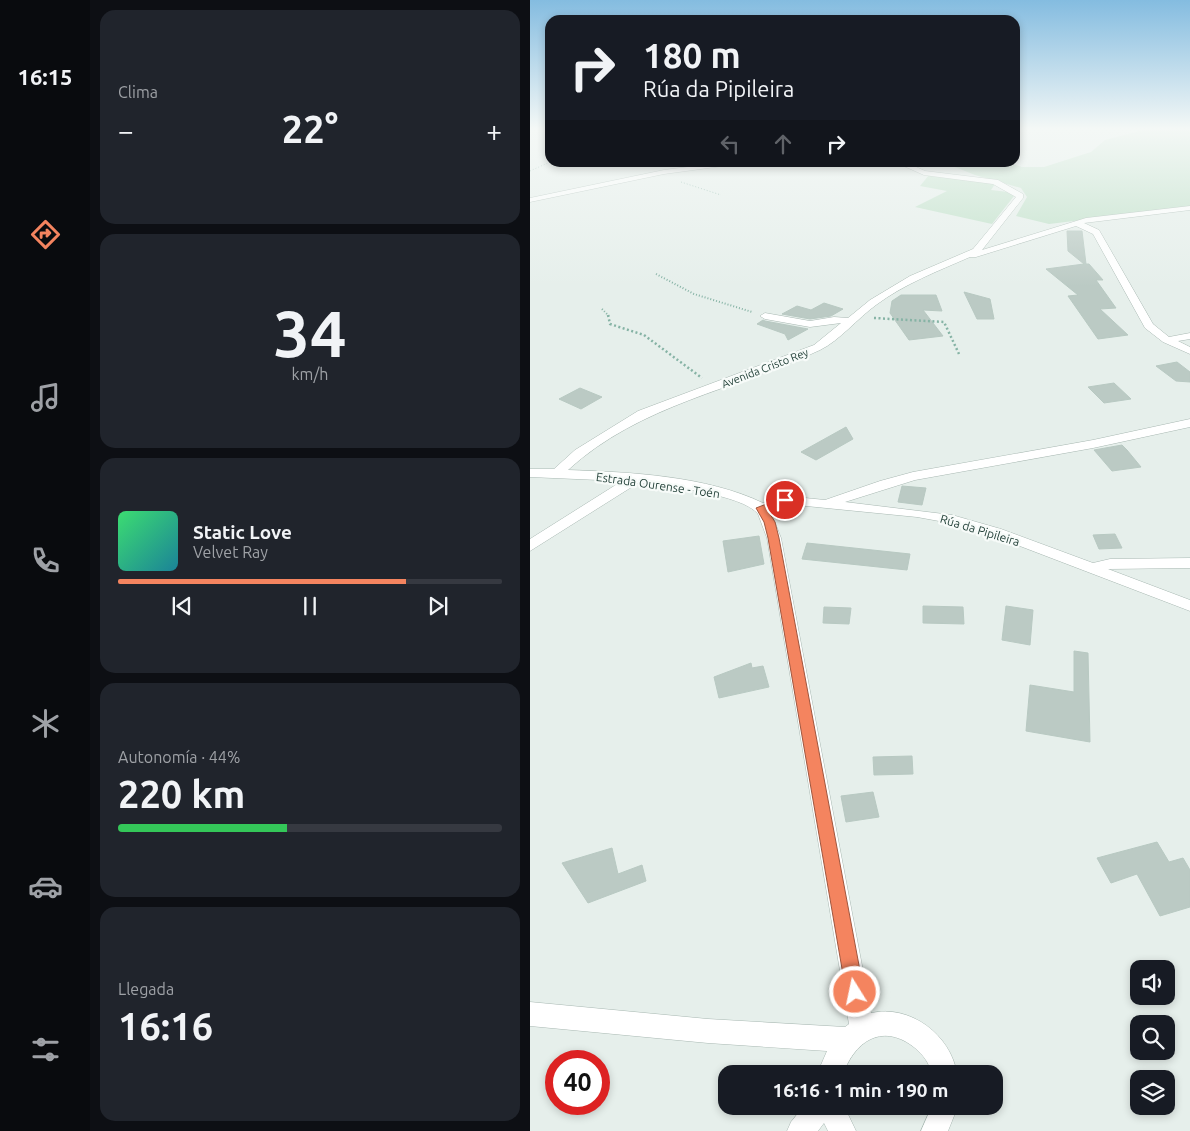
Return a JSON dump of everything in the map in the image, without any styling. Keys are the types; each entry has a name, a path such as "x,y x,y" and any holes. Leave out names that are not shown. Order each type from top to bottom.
{"street":[{"path":"530,200 620,181"},
{"name":"Avenida Cristo Rey","path":"558,472 579,453 633,419 807,353 823,344 873,302 913,278 966,256 982,244 1020,198 1020,194 995,182 985,181"},
{"path":"966,256 1096,218 1190,208"},
{"path":"1077,223 1096,232 1147,323 1167,340 1190,351"},
{"path":"982,244 994,245 1021,241"},
{"path":"765,316 810,324 853,319"},
{"path":"1167,340 1190,336"},
{"path":"826,504 873,486 912,474 1060,450 1190,423"},
{"name":"Estrada Ourense - Toén","path":"530,473 558,472 634,480 724,493 761,508"},
{"path":"530,546 634,480"},
{"name":"Rúa da Pipileira","path":"761,508 785,500 952,519 996,532 1190,606"},
{"path":"761,508 769,522 774,538 854,1034 835,1057 833,1065"},
{"path":"1091,569 1110,564 1190,563"},
{"path":"530,1014 708,1031 854,1034 881,1023 900,1024 918,1034 934,1048 941,1065"},
{"path":"800,1131 814,1115"},
{"path":"834,1115 843,1131"},
{"path":"934,1131 941,1115"}],"path":[{"path":"674,181 721,195"},
{"path":"656,274 701,297 765,316"},
{"path":"602,309 608,316 610,324 644,335 715,387"},
{"path":"853,319 944,322 959,354"}],"green space":[{"path":"924,181 971,181 995,184 991,190 1008,192 1014,196 992,224 915,207 947,191 920,186"},
{"path":"995,181 1190,181 1190,207 1049,224 1016,216 1027,197 1021,188"}],"building":[{"path":"1067,231 1082,231 1086,264 1089,264 1103,280 1096,280 1116,308 1100,309 1128,335 1098,339 1068,296 1078,295 1046,269 1084,264 1068,251"},
{"path":"964,292 990,299 994,319 977,319"},
{"path":"901,295 936,295 942,311 923,310 943,336 909,340 890,313 892,301"},
{"path":"824,303 843,309 831,316 810,319 782,314 797,306 811,310"},
{"path":"763,320 808,329 788,340 785,334 757,324"},
{"path":"1177,362 1190,372 1190,382 1176,381 1156,366"},
{"path":"1114,383 1131,399 1104,403 1088,387"},
{"path":"580,388 602,397 581,409 559,399"},
{"path":"846,427 853,439 816,460 801,452"},
{"path":"1122,445 1141,467 1112,471 1094,450"},
{"path":"902,486 926,488 922,505 898,502"},
{"path":"1115,534 1122,548 1099,549 1093,535"},
{"path":"759,536 764,564 728,572 723,541"},
{"path":"807,543 910,554 907,570 802,559"},
{"path":"923,606 963,607 964,624 923,623"},
{"path":"1006,606 1033,610 1030,645 1002,640"},
{"path":"824,607 851,608 849,624 823,623"},
{"path":"1074,651 1088,653 1090,742 1026,731 1030,685 1074,692"},
{"path":"751,663 752,668 763,666 769,687 719,698 714,677"},
{"path":"912,756 913,774 874,775 873,757"},
{"path":"873,792 879,817 846,822 841,796"},
{"path":"1157,842 1169,862 1183,858 1190,870 1190,907 1160,916 1137,874 1111,883 1097,858"},
{"path":"612,848 618,874 642,865 646,881 588,903 562,863"}],"route":[{"path":"785,500 777,501 761,508 769,522 774,538 855,992"}]}
